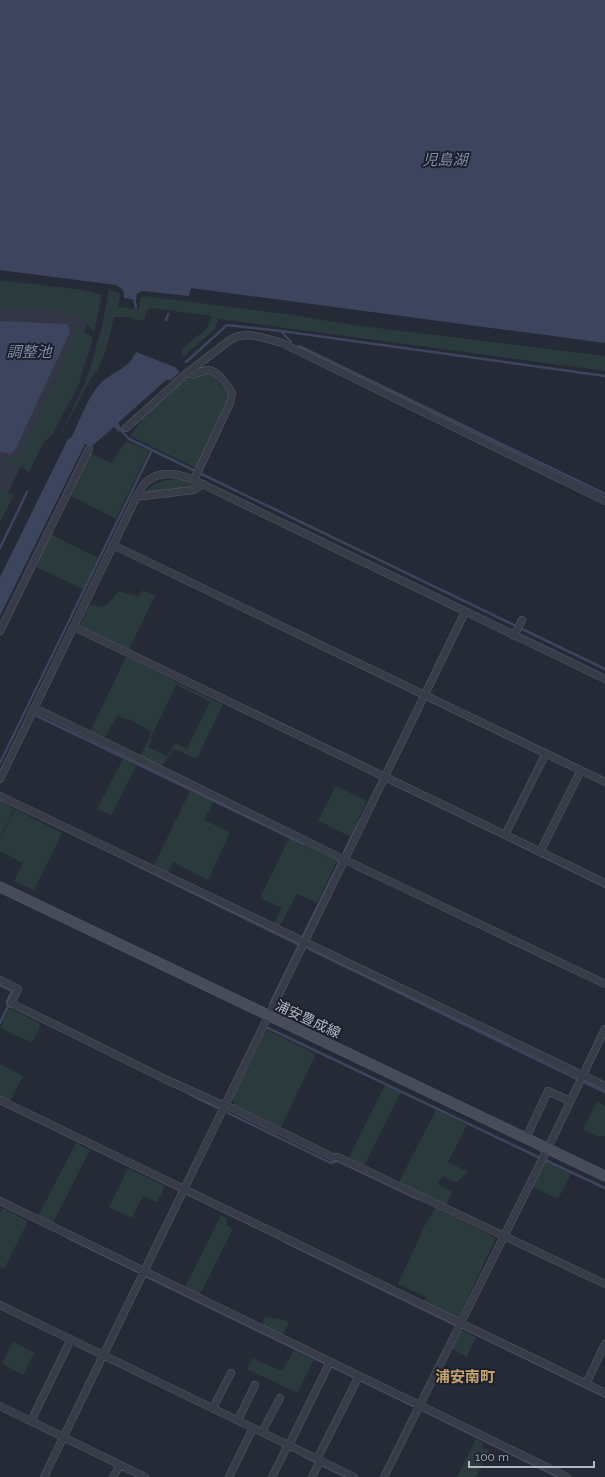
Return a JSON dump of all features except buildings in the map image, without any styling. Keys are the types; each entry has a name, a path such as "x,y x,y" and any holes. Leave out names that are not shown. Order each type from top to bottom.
{"main road":[{"name":"浦安豊成線","path":"0,887 605,1176"}],"street":[{"path":"126,428 187,372 236,336 245,335 282,344 605,501"},
{"path":"187,372 194,375 203,371 214,371 232,393 230,402 195,479"},
{"path":"0,631 89,449"},
{"path":"0,779 137,496 146,483 157,476 169,473 195,479 465,612 518,628 605,679"},
{"path":"137,496 194,490 203,484"},
{"path":"113,545 605,782"},
{"path":"44,1477 306,943 465,612"},
{"path":"74,628 605,884"},
{"path":"35,708 345,860 605,984"},
{"path":"505,835 546,753"},
{"path":"540,852 582,770"},
{"path":"0,796 605,1086"},
{"path":"0,980 18,989 11,1002 167,1080 232,1108 333,1157 338,1156 605,1284"},
{"path":"384,1477 548,1148 605,1029"},
{"path":"526,1138 548,1091 570,1101"},
{"path":"0,1100 605,1393"},
{"path":"0,1202 144,1271 329,1364 420,1405 567,1477"},
{"path":"0,1305 70,1341 104,1355 238,1420 252,1430 262,1432 319,1462 354,1477"},
{"path":"31,1421 70,1341"},
{"path":"586,1384 605,1344"},
{"path":"272,1477 329,1364"},
{"path":"213,1408 231,1373"},
{"path":"312,1477 358,1378"},
{"path":"238,1420 255,1385"},
{"path":"262,1432 280,1398"},
{"path":"0,1406 119,1466 145,1477"},
{"path":"229,1477 252,1430"},
{"path":"113,1477 119,1466"}],"shaded area":[{"path":"0,280 84,290 102,295 94,331 80,318 69,313 50,310 0,308"},
{"path":"0,283 100,297 0,510"},
{"path":"109,290 119,293 120,298 118,306 139,310 140,298 146,296 286,314 353,325 605,356 605,371 218,319 215,329 183,357 181,350 207,328 212,316 151,308 146,313 144,320 140,321 129,317 114,317 106,351 98,369 90,380 58,440 86,381 101,331"},
{"path":"75,325 93,338 79,384 52,435 44,442 29,472 16,464 14,466 3,461 19,455 73,342 76,332"},
{"path":"206,373 212,374 227,393 228,400 196,468 130,436 147,412 187,379 195,379"},
{"path":"126,441 149,451 116,519 69,495 90,453 111,463"},
{"path":"174,479 183,480 194,485 192,488 145,494 153,485"},
{"path":"0,488 14,495 0,522"},
{"path":"50,534 98,558 83,589 34,566"},
{"path":"143,590 155,596 129,649 81,628 80,625 90,604 102,607 111,601 118,591 139,596"},
{"path":"126,657 223,705 198,756 195,758 173,749 162,766 140,756 149,739 151,731 130,720 117,716 104,738 90,732","holes":["176,685 210,702 187,749 175,743 167,756 148,747 152,740 151,737"]},
{"path":"123,759 136,766 111,815 97,809"},
{"path":"336,786 367,801 350,837 318,820"},
{"path":"190,791 213,802 204,820 230,832 208,880 173,862 168,872 154,865"},
{"path":"0,801 14,809 0,837"},
{"path":"15,809 62,833 34,890 14,881 23,863 0,851 0,839"},
{"path":"289,838 337,861 317,903 297,894 280,926 274,923 282,908 260,898"},
{"path":"9,1008 39,1023 40,1027 32,1043 0,1028"},
{"path":"267,1030 316,1054 281,1127 235,1105 232,1099"},
{"path":"0,1064 23,1076 10,1101 0,1096"},
{"path":"385,1085 400,1093 364,1166 348,1159"},
{"path":"597,1102 605,1106 605,1136 598,1137 583,1129"},
{"path":"436,1110 467,1125 448,1162 468,1172 456,1183 443,1176 438,1184 452,1192 446,1205 399,1182"},
{"path":"76,1143 90,1150 53,1223 38,1216"},
{"path":"545,1161 571,1174 558,1199 531,1186"},
{"path":"128,1168 165,1186 157,1202 143,1196 132,1218 109,1207"},
{"path":"3,1208 28,1221 4,1269 0,1267 0,1213"},
{"path":"435,1208 496,1238 458,1319 424,1302 426,1297 398,1284 425,1225"},
{"path":"221,1215 228,1220 226,1225 233,1229 200,1294 185,1287"},
{"path":"267,1317 289,1322 283,1335 263,1325 264,1318"},
{"path":"462,1330 476,1337 467,1357 452,1349"},
{"path":"13,1341 34,1353 23,1375 2,1364"},
{"path":"294,1350 314,1360 297,1393 247,1369 252,1358 282,1371"},
{"path":"476,1439 483,1443 482,1448 489,1450 476,1477 457,1477"}],"water":[{"name":"児島湖","path":"0,0 605,0 605,343 191,288 189,296 142,291 137,294 136,300 124,298 123,290 116,285 0,270"},
{"name":"調整池","path":"0,321 67,324 70,332 16,448 13,452 9,453 0,452"},
{"path":"136,352 175,367 180,372 171,380 166,380 118,423 122,429 119,432 114,427 92,446 85,444 0,616 0,577 68,439 71,438 96,388 106,379 125,367"}],"waterway":[{"path":"134,297 136,308"},
{"path":"166,320 168,314"},
{"path":"186,362 227,325 281,331 605,376"},
{"path":"281,331 291,342"},
{"path":"299,346 605,494"},
{"path":"119,428 129,439 605,669"},
{"path":"0,763 152,450"},
{"path":"0,548 27,492"},
{"path":"37,716 304,844"},
{"path":"344,852 360,820"},
{"path":"521,846 605,887"},
{"path":"126,860 299,945 270,1004"},
{"path":"303,936 340,861 337,860"},
{"path":"309,949 577,1079"},
{"path":"0,985 12,991 7,1001 8,1006 12,1007"},
{"path":"0,1023 8,1006"},
{"path":"268,1028 538,1157"},
{"path":"584,1082 605,1092"},
{"path":"191,1095 218,1108"},
{"path":"228,1113 331,1163 338,1161 418,1199"},
{"path":"547,1161 605,1188"},
{"path":"68,1238 138,1272"},
{"path":"285,1242 455,1325"},
{"path":"147,1277 413,1406"},
{"path":"465,1329 605,1397"},
{"path":"424,1411 558,1477"},
{"path":"305,1457 346,1477"}],"district":[{"name":"浦安南町","path":"465,1377"}]}
